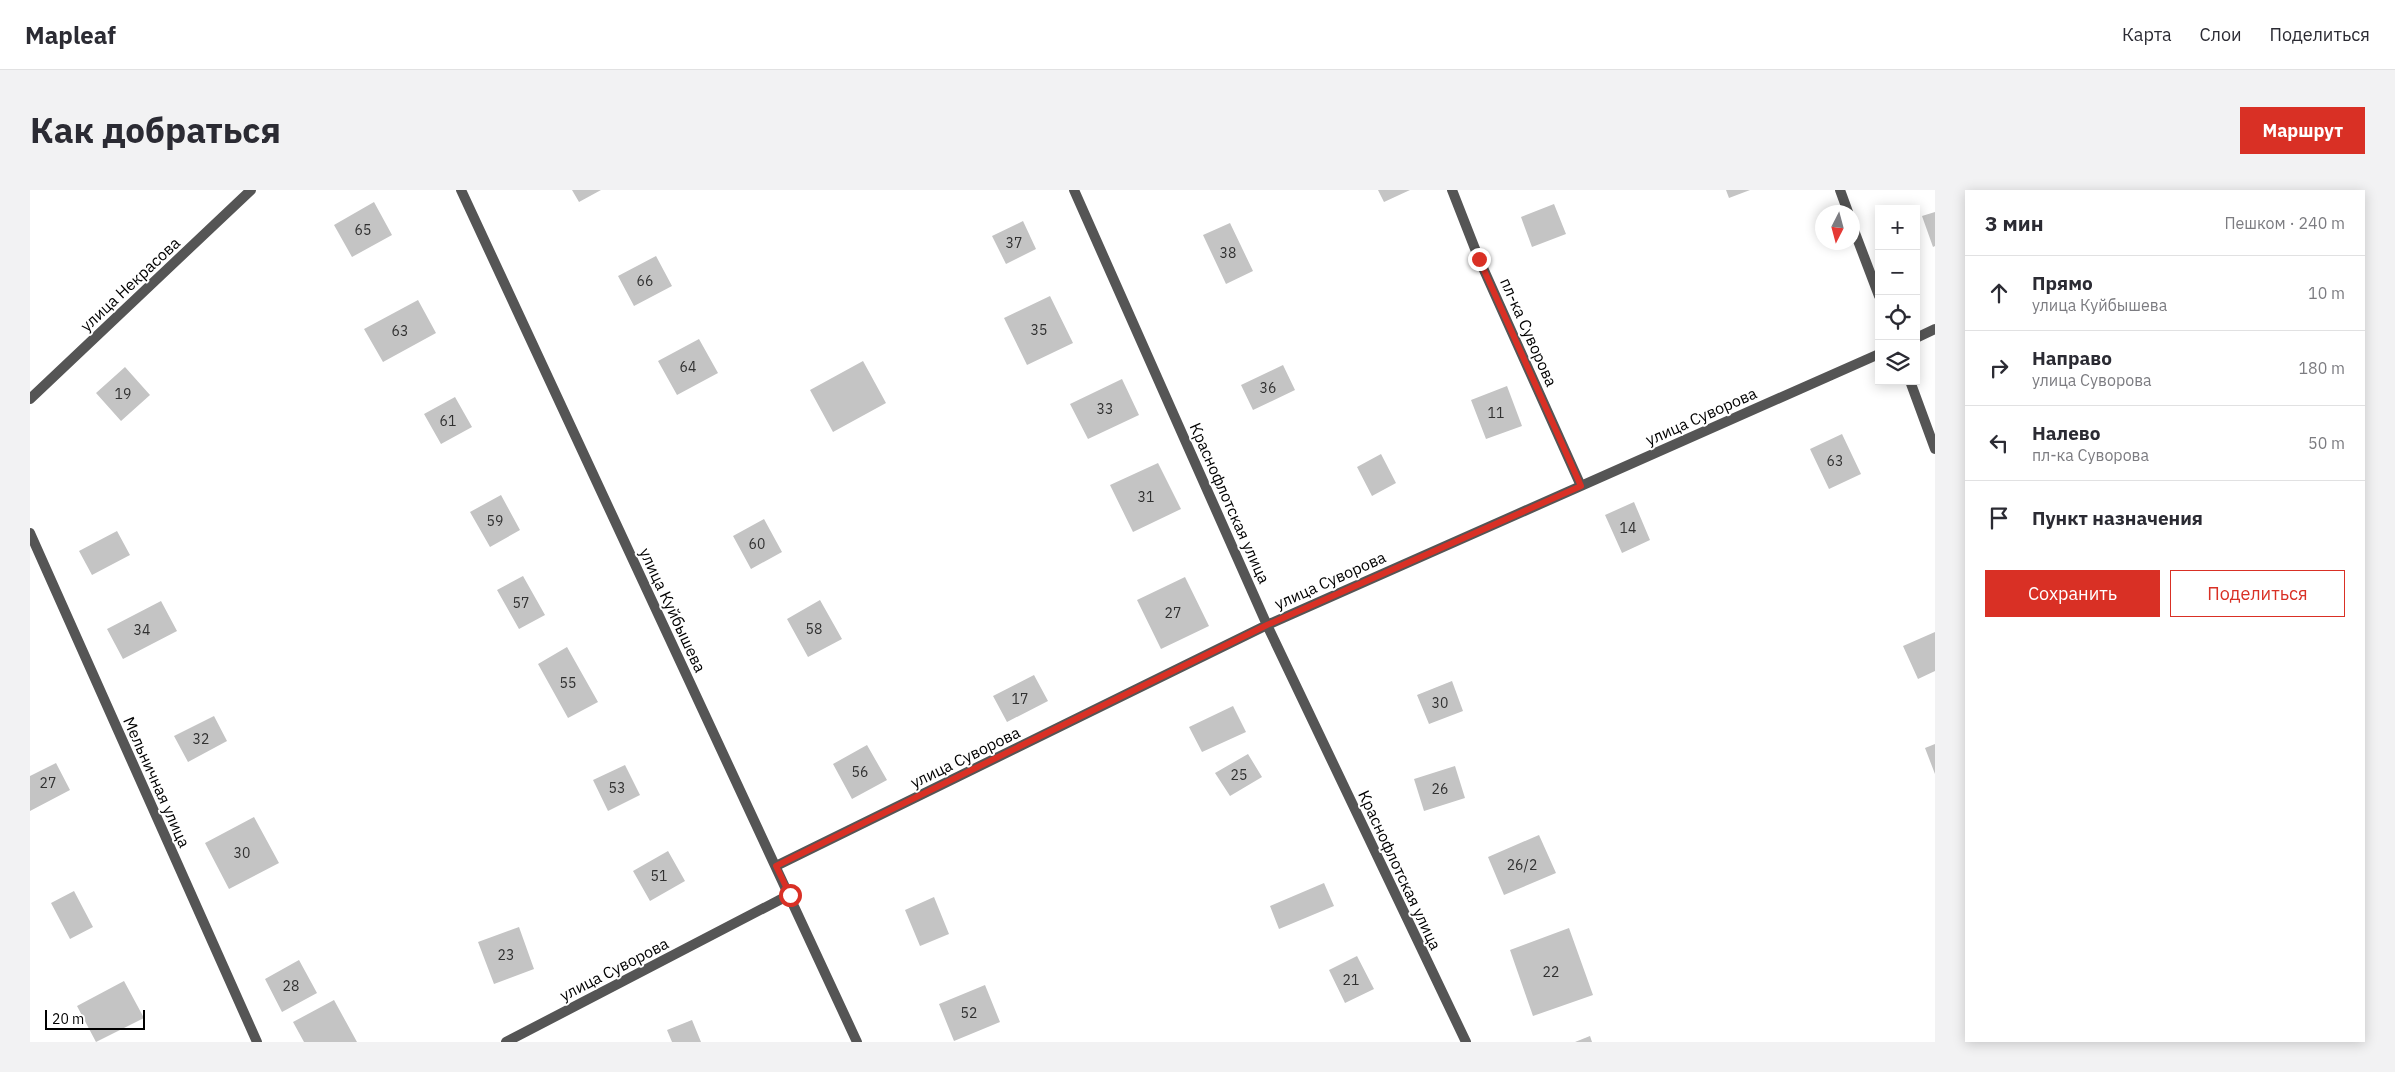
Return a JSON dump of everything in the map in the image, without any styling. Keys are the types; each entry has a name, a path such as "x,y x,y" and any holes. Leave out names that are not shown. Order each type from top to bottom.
{"street":[{"name":"улица Некрасова","path":"30,399 251,190"},
{"name":"улица Куйбышева","path":"461,190 857,1042"},
{"name":"Краснофлотская улица","path":"1074,190 1267,625 1466,1042"},
{"name":"пл-ка Суворова","path":"1452,190 1479,259 1581,486"},
{"path":"1840,190 1845,205"},
{"path":"1860,246 1879,295"},
{"path":"1920,336 1935,329"},
{"name":"улица Суворова","path":"776,866 1267,625 1875,356"},
{"path":"1911,385 1935,449"},
{"name":"Мельничная улица","path":"30,533 257,1042"},
{"name":"улица Суворова","path":"506,1042 790,895"}],"building":[{"path":"572,190 601,190 579,202"},
{"path":"1378,190 1410,190 1384,202"},
{"path":"1726,190 1750,190 1729,198"},
{"path":"374,202 392,235 352,257 334,225"},
{"path":"1554,204 1566,234 1532,247 1521,217"},
{"path":"1935,212 1935,246 1933,247 1922,216"},
{"path":"1023,221 1036,249 1006,264 992,236"},
{"path":"1230,223 1253,271 1226,284 1203,235"},
{"path":"656,256 672,286 634,306 618,276"},
{"path":"1050,296 1073,343 1027,365 1004,318"},
{"path":"418,300 436,333 383,362 364,329"},
{"path":"699,339 718,373 677,395 658,361"},
{"path":"863,361 886,403 833,432 810,390"},
{"path":"1283,365 1295,390 1253,410 1241,385"},
{"path":"125,367 150,395 121,421 96,393"},
{"path":"1122,379 1139,415 1088,439 1070,404"},
{"path":"1507,386 1522,426 1486,439 1471,400"},
{"path":"455,397 472,427 441,444 424,414"},
{"path":"1842,434 1861,474 1829,489 1810,449"},
{"path":"1381,454 1396,483 1372,496 1357,467"},
{"path":"1158,463 1181,509 1133,532 1110,485"},
{"path":"501,495 520,530 490,547 470,512"},
{"path":"1634,502 1650,540 1622,553 1605,515"},
{"path":"764,519 782,552 751,569 733,536"},
{"path":"117,531 130,555 92,575 79,551"},
{"path":"523,576 545,615 519,629 497,590"},
{"path":"1185,577 1209,626 1161,649 1137,600"},
{"path":"820,600 842,639 808,657 787,619"},
{"path":"161,601 177,631 123,659 107,629"},
{"path":"1935,632 1935,671 1918,679 1903,646"},
{"path":"567,647 598,702 568,718 538,664"},
{"path":"1034,675 1048,701 1007,722 993,696"},
{"path":"1452,681 1463,711 1429,724 1417,695"},
{"path":"1233,706 1246,732 1202,752 1189,727"},
{"path":"214,716 227,741 188,762 174,736"},
{"path":"1935,744 1935,774 1925,748"},
{"path":"867,745 887,780 852,799 833,764"},
{"path":"1248,754 1262,777 1230,796 1215,773"},
{"path":"56,763 70,790 30,811 30,776"},
{"path":"625,765 640,795 608,811 593,780"},
{"path":"1455,766 1465,798 1424,811 1414,779"},
{"path":"254,817 279,863 229,889 205,843"},
{"path":"1539,835 1556,873 1504,895 1488,857"},
{"path":"668,851 685,881 650,901 633,871"},
{"path":"1324,883 1334,906 1279,929 1270,906"},
{"path":"74,891 93,927 70,939 51,903"},
{"path":"934,897 949,934 920,946 905,910"},
{"path":"519,927 534,969 494,984 478,942"},
{"path":"1569,928 1593,995 1533,1016 1510,950"},
{"path":"1357,956 1374,989 1345,1003 1329,970"},
{"path":"299,960 317,993 282,1012 265,979"},
{"path":"124,981 144,1018 96,1042 77,1006"},
{"path":"985,985 1000,1022 954,1041 939,1004"},
{"path":"334,1000 357,1042 304,1042 293,1022"},
{"path":"692,1020 701,1042 672,1042 667,1030"},
{"path":"1590,1036 1592,1042 1575,1042"}],"route":[{"path":"790,895 776,866 1267,625 1581,486 1479,259"}]}
